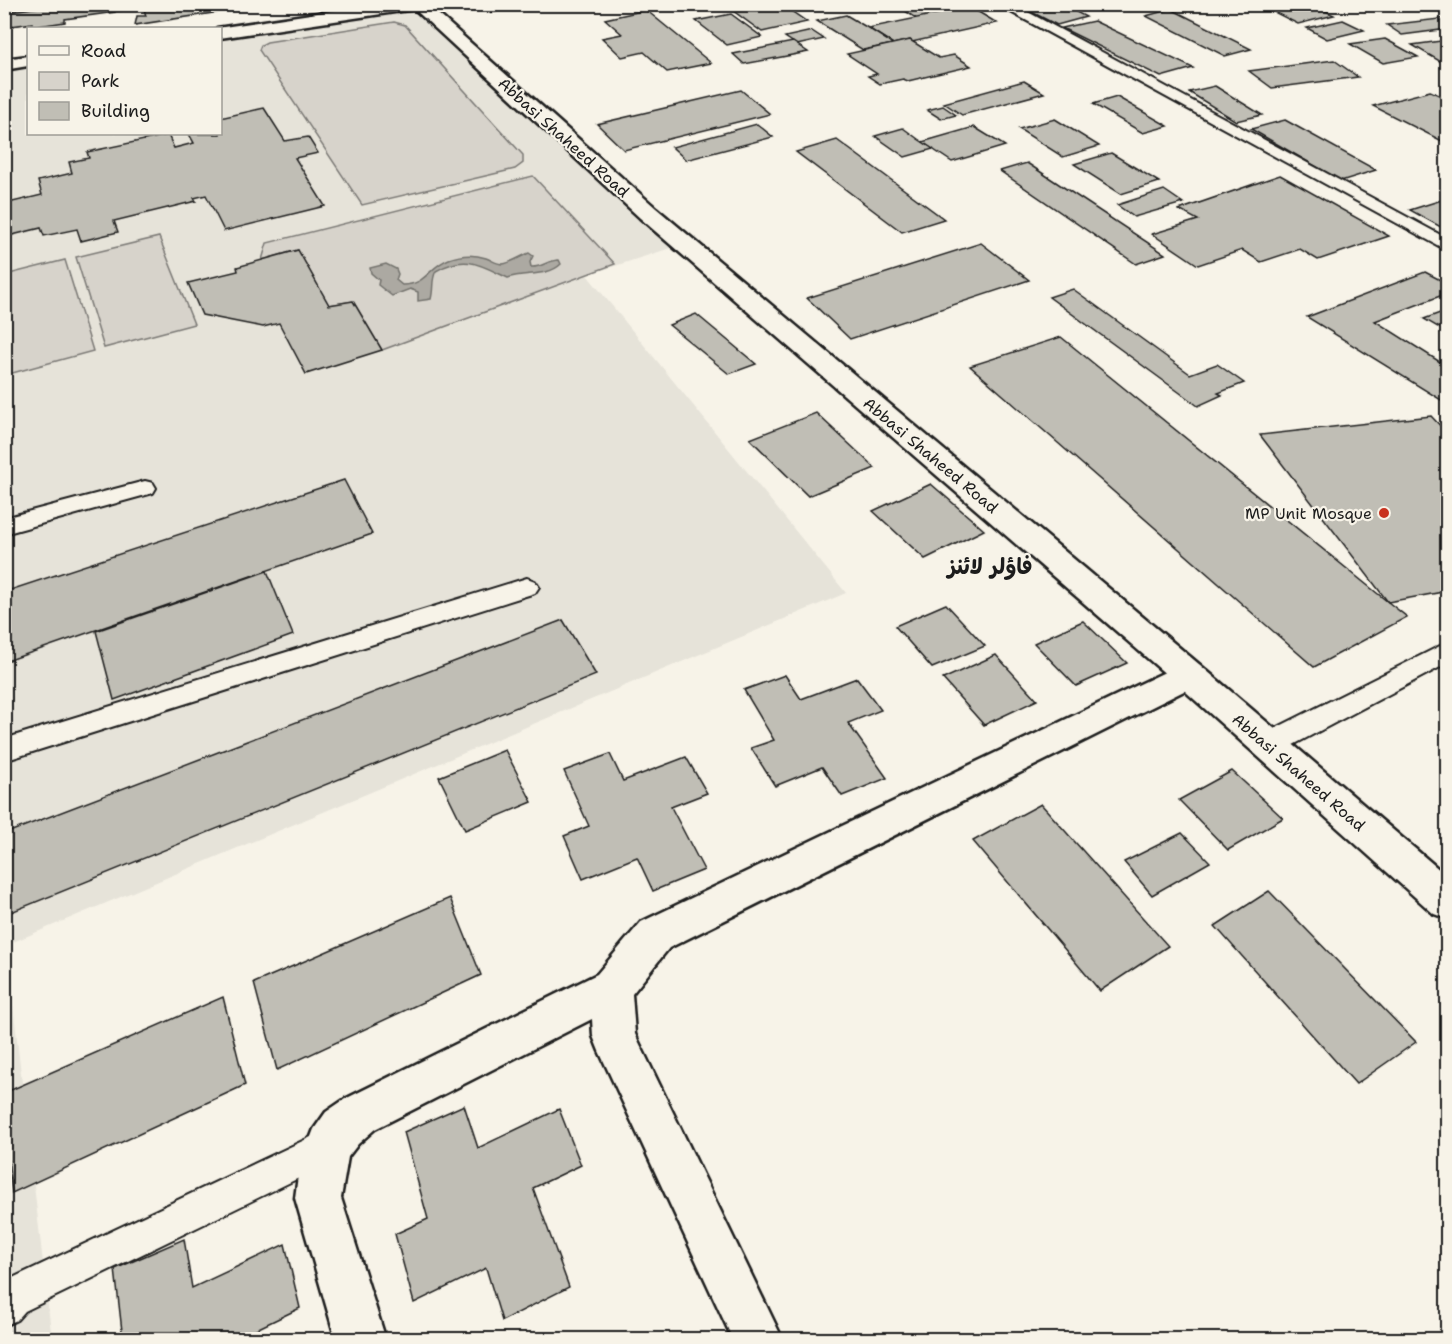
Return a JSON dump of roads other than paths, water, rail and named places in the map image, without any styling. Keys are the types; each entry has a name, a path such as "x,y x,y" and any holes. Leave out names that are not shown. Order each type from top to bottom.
{"street":[{"path":"222,33 416,4"},
{"name":"Abbasi Shaheed Road","path":"416,4 674,236 1188,674 1448,902"},
{"path":"4,65 27,61"},
{"path":"361,1340 318,1198 322,1168 330,1145 342,1128 360,1114 611,987 655,935 1188,674"},
{"path":"611,987 614,1036 759,1340"}],"lane":[{"path":"1002,4 1448,246"},
{"path":"4,526 144,488"},
{"path":"4,750 527,587"},
{"path":"1268,745 1448,651"},
{"path":"4,1307 12,1298 330,1145"}],"place":[{"name":"MP Unit Mosque","path":"1384,513"}],"district":[{"name":"فاؤلر لائنز","path":"990,566"}]}
